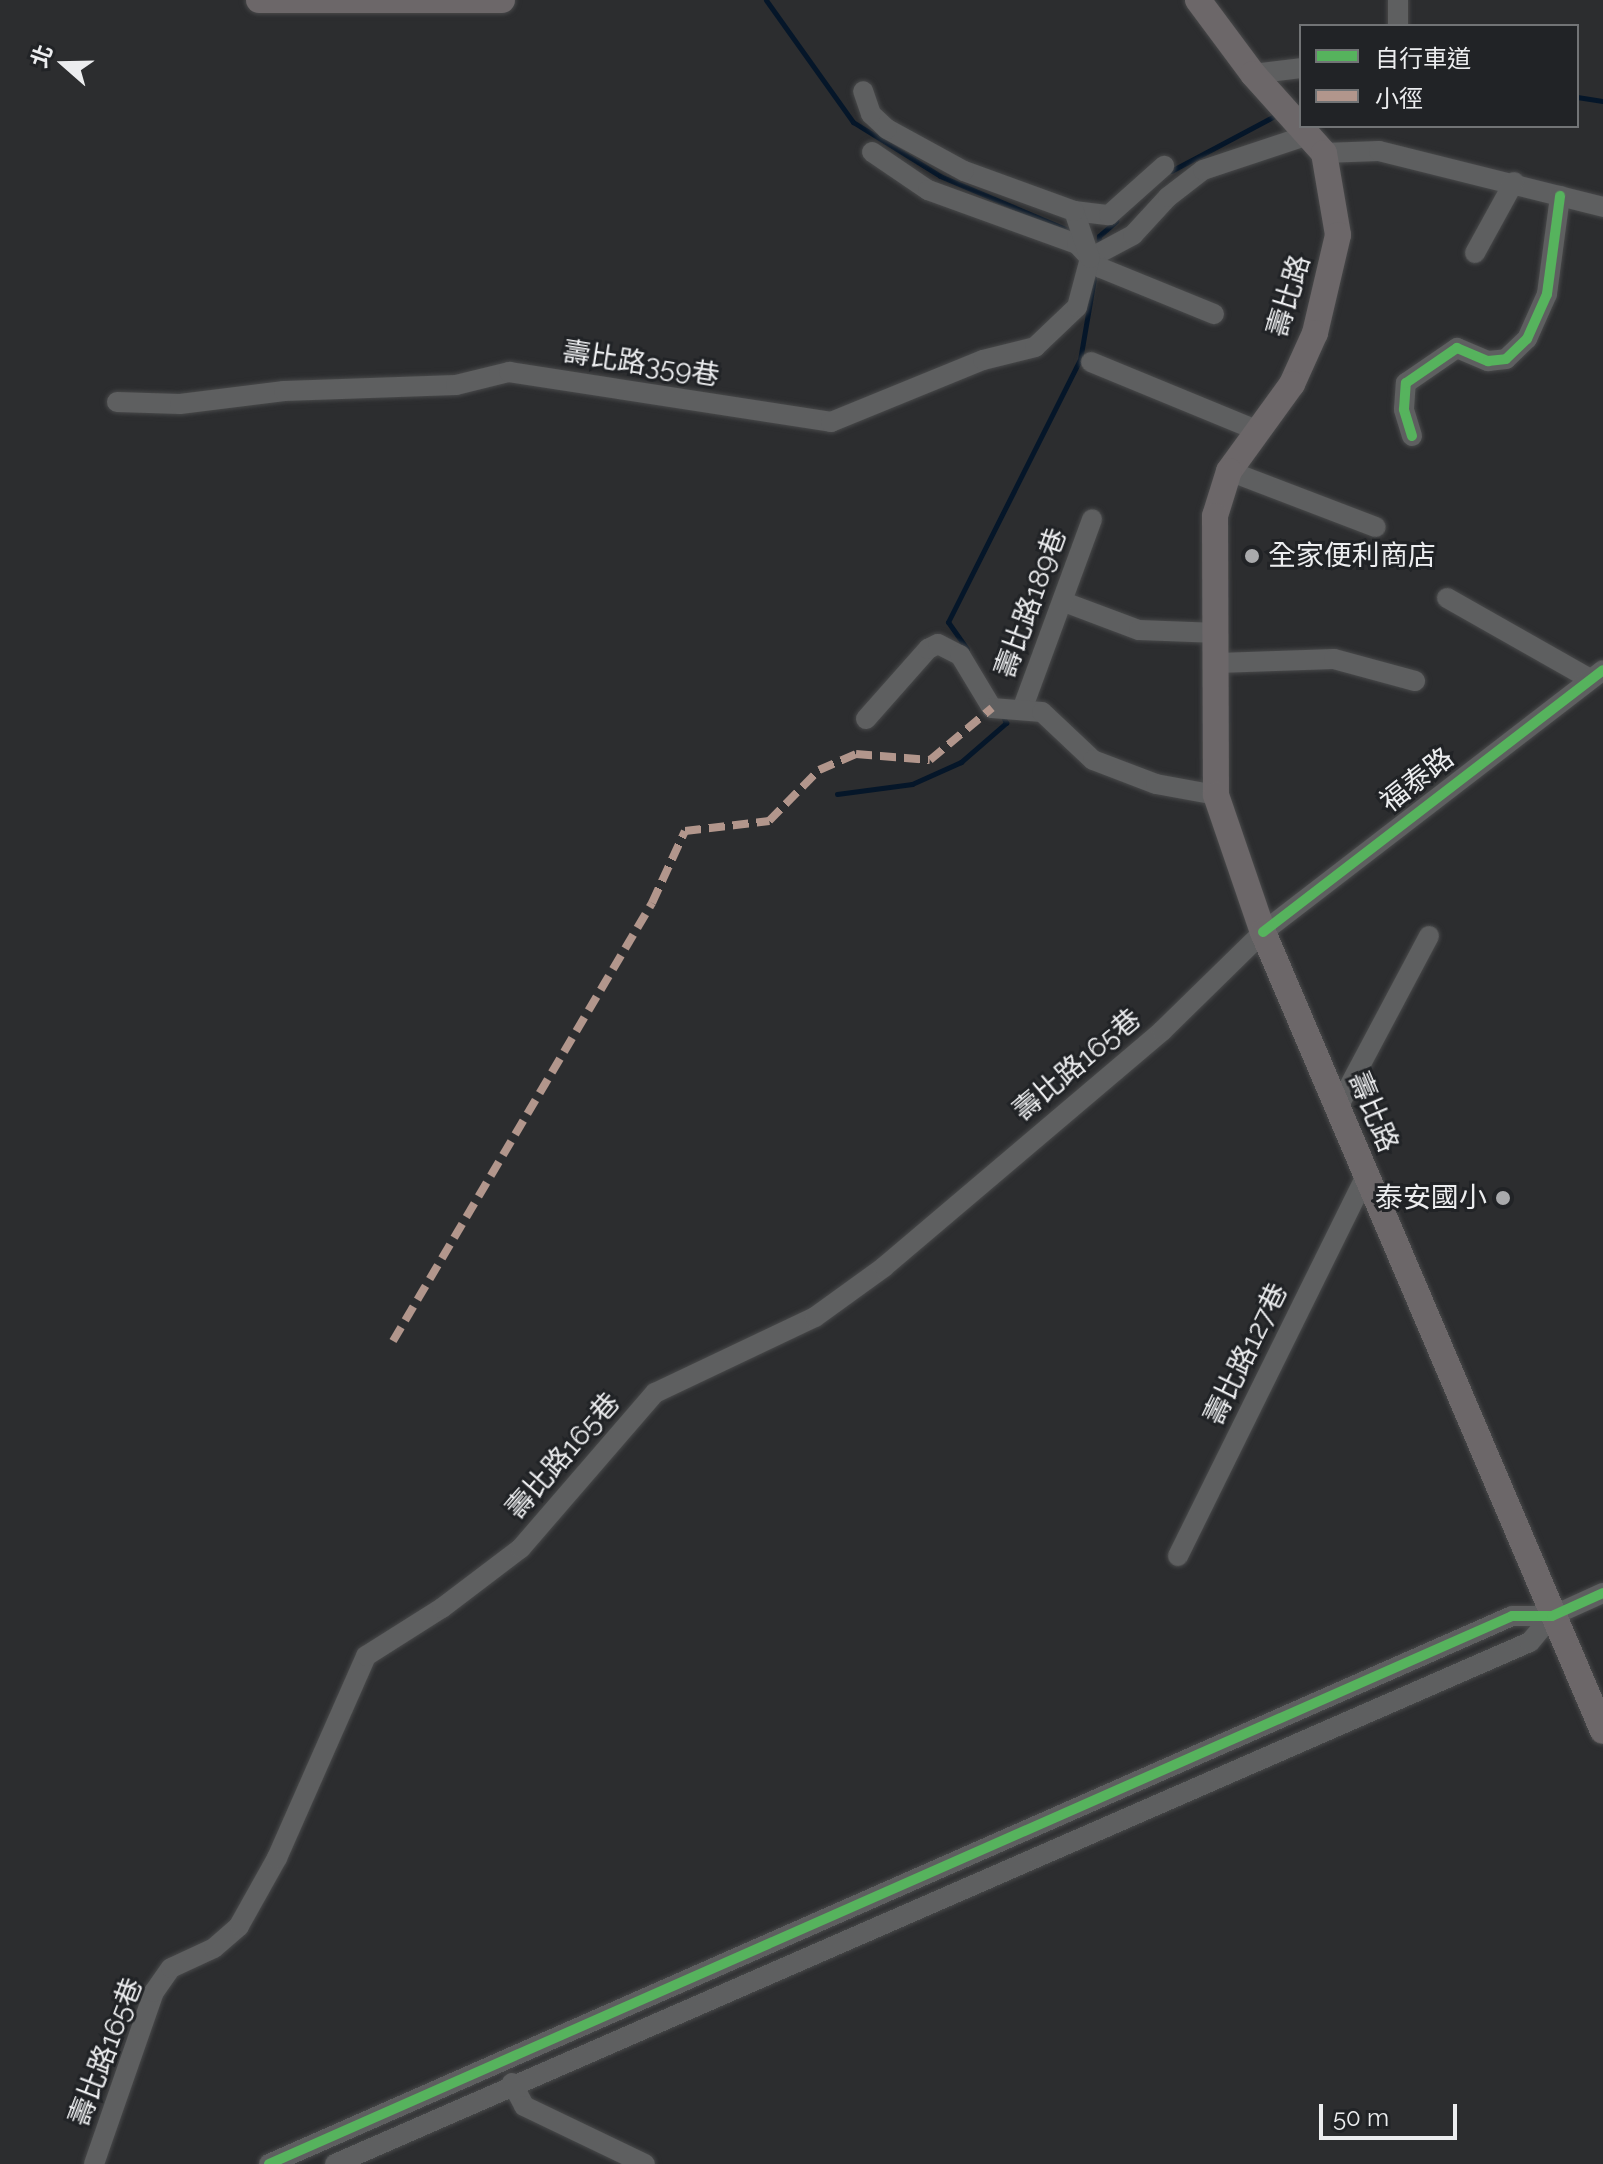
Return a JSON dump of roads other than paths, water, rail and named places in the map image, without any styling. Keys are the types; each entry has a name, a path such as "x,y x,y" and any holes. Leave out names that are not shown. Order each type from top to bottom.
{"main road":[{"path":"259,0 502,0"},
{"path":"1198,0 1261,82 1299,124"},
{"name":"壽比路","path":"1311,137 1338,235 1326,301 1292,384 1229,471 1215,516 1218,633 1216,795 1263,932 1603,1731"}],"street":[{"path":"1398,0 1398,24"},
{"path":"1261,82 1299,69"},
{"path":"863,91 871,114 887,129 1084,236 1133,235 1168,197 1203,170 1311,137 1514,182 1603,207"},
{"path":"872,152 928,190 1077,244 1164,166"},
{"path":"1475,253 1514,182"},
{"path":"1412,436 1404,409 1406,383 1457,348 1488,361 1506,359 1527,339 1547,294 1560,196"},
{"path":"1084,236 1101,268 1214,314"},
{"name":"壽比路359巷","path":"117,402 180,404 284,391 456,385 509,372 831,422 983,360 1035,347 1077,307 1084,236"},
{"path":"1091,362 1258,431"},
{"path":"1229,471 1376,527"},
{"name":"壽比路189巷","path":"1023,707 1092,519"},
{"path":"1447,598 1597,674"},
{"path":"1064,602 1139,630 1218,633"},
{"name":"壽比路189巷","path":"866,719 928,649 938,644 960,655 992,708 1023,707 1042,712 1093,760 1156,784 1216,795"},
{"path":"1218,663 1334,659 1415,681"},
{"name":"福泰路","path":"1263,932 1597,674"},
{"name":"壽比路165巷","path":"94,2164 154,1992 171,1968 214,1948 239,1926 277,1858 366,1656 442,1608 521,1548 655,1393 815,1317 884,1267 1162,1031 1263,932"},
{"path":"1337,1109 1429,936"},
{"name":"壽比路127巷","path":"1178,1556 1365,1177"},
{"path":"269,2164 1512,1616 1552,1616 1603,1593"},
{"path":"335,2164 512,2083 1530,1642 1552,1616"},
{"path":"512,2083 524,2106 645,2164"}],"waterway":[{"path":"766,0 853,122 940,176 1075,233"},
{"path":"1579,97 1603,101"},
{"path":"1171,171 1278,114"},
{"path":"1099,236 1116,221"},
{"path":"1098,248 1099,236"},
{"path":"967,649 948,622 1080,360 1094,278"},
{"path":"837,794 912,784 961,762 1006,723 1002,714"}],"place":[{"name":"全家便利商店","path":"1252,556"},
{"name":"泰安國小","path":"1503,1198"}]}
